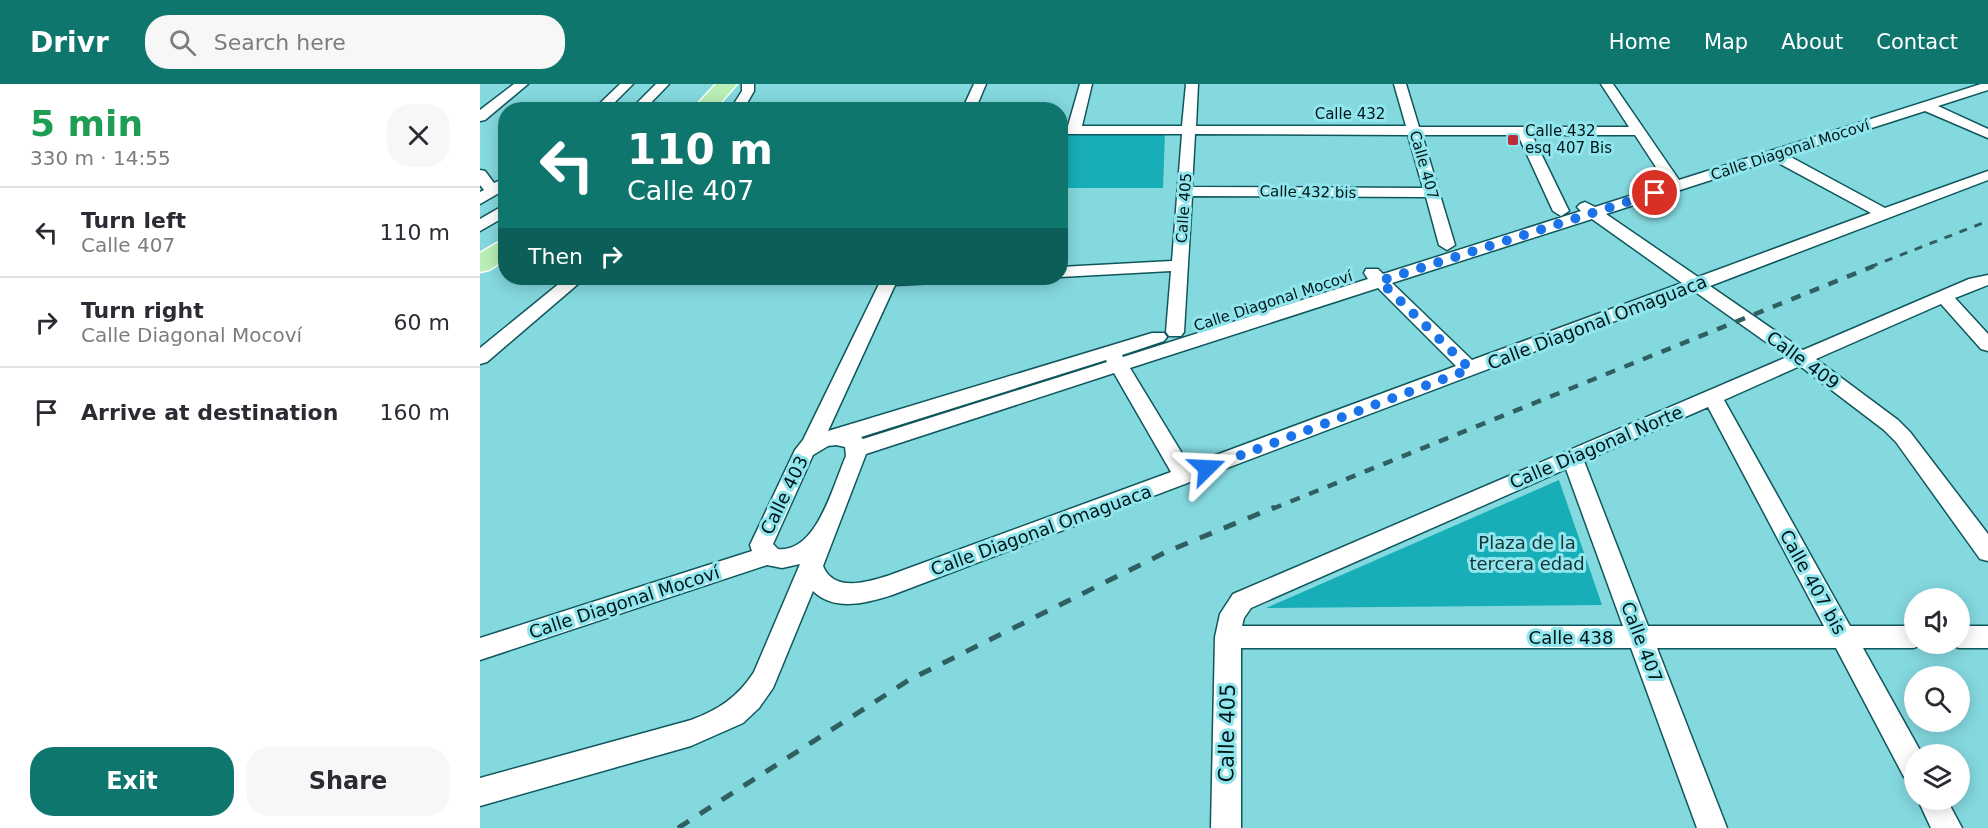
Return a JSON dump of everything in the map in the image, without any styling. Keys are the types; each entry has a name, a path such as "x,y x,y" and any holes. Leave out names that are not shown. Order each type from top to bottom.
{"main road":[{"path":"710,102 727,84"},
{"path":"480,264 498,253"}],"street":[{"path":"499,102 522,84"},
{"path":"607,102 627,84"},
{"path":"644,102 663,84"},
{"path":"741,102 748,91 748,84"},
{"path":"972,102 980,84"},
{"path":"1068,128 1086,84"},
{"name":"Calle 405","path":"1175,332 1192,84"},
{"name":"Calle 407","path":"1400,84 1447,245"},
{"path":"1607,84 1673,182"},
{"name":"Calle Diagonal Mocoví","path":"835,438 1115,358 1673,182 1700,179 1988,86"},
{"path":"480,117 498,103"},
{"path":"1926,106 1988,134"},
{"name":"Calle 432","path":"1068,130 1639,131"},
{"path":"1523,131 1561,211"},
{"path":"1775,155 1884,214"},
{"name":"Calle Diagonal Omaguaca","path":"811,566 814,577 831,591 857,594 873,591 1988,175"},
{"path":"481,177 486,195"},
{"name":"Calle 432 bis","path":"1185,190 1432,193"},
{"name":"Calle Diagonal Mocoví","path":"857,449 1115,358 1175,332 1374,276 1447,245 1561,211 1587,209"},
{"name":"Calle 409","path":"1587,209 1876,412 1903,437 1988,552"},
{"path":"480,226 498,214"},
{"path":"1068,272 1180,266"},
{"path":"1374,276 1470,369"},
{"name":"Calle Diagonal Norte","path":"1228,637 1232,614 1236,607 1249,597 1988,280"},
{"path":"480,358 488,345 567,285"},
{"name":"Calle 403","path":"823,536 813,548 795,556 777,558 763,551 761,546 762,539 801,456 812,444 886,285"},
{"path":"1944,297 1988,345"},
{"path":"1115,358 1185,476"},
{"name":"Calle 407 bis","path":"1712,397 1904,748"},
{"path":"480,792 691,733 716,724 754,698 764,680 857,449 855,443 849,440 835,438"},
{"name":"Calle 403","path":"812,444 819,440 835,438"},
{"name":"Calle 407","path":"1572,457 1712,828"},
{"name":"Calle Diagonal Mocoví","path":"480,649 769,555"},
{"name":"Calle 405","path":"1226,828 1228,637"},
{"name":"Calle 438","path":"1228,637 1904,637"},
{"path":"1970,637 1988,637"},
{"path":"1937,810 1947,828"}],"green space":[{"path":"1068,133 1165,133 1163,188 1068,188"},
{"name":"Plaza de la tercera edad","path":"1559,480 1602,605 1266,608"}],"railway":[{"path":"1870,267 1988,221"},
{"path":"1272,509 1874,266"},
{"path":"678,828 909,680 1166,552 1275,507"}],"place":[{"name":"Calle 432 esq 407 Bis","path":"1513,140"}],"route":[{"path":"1207,468 1470,369 1380,281 1655,193"}]}
